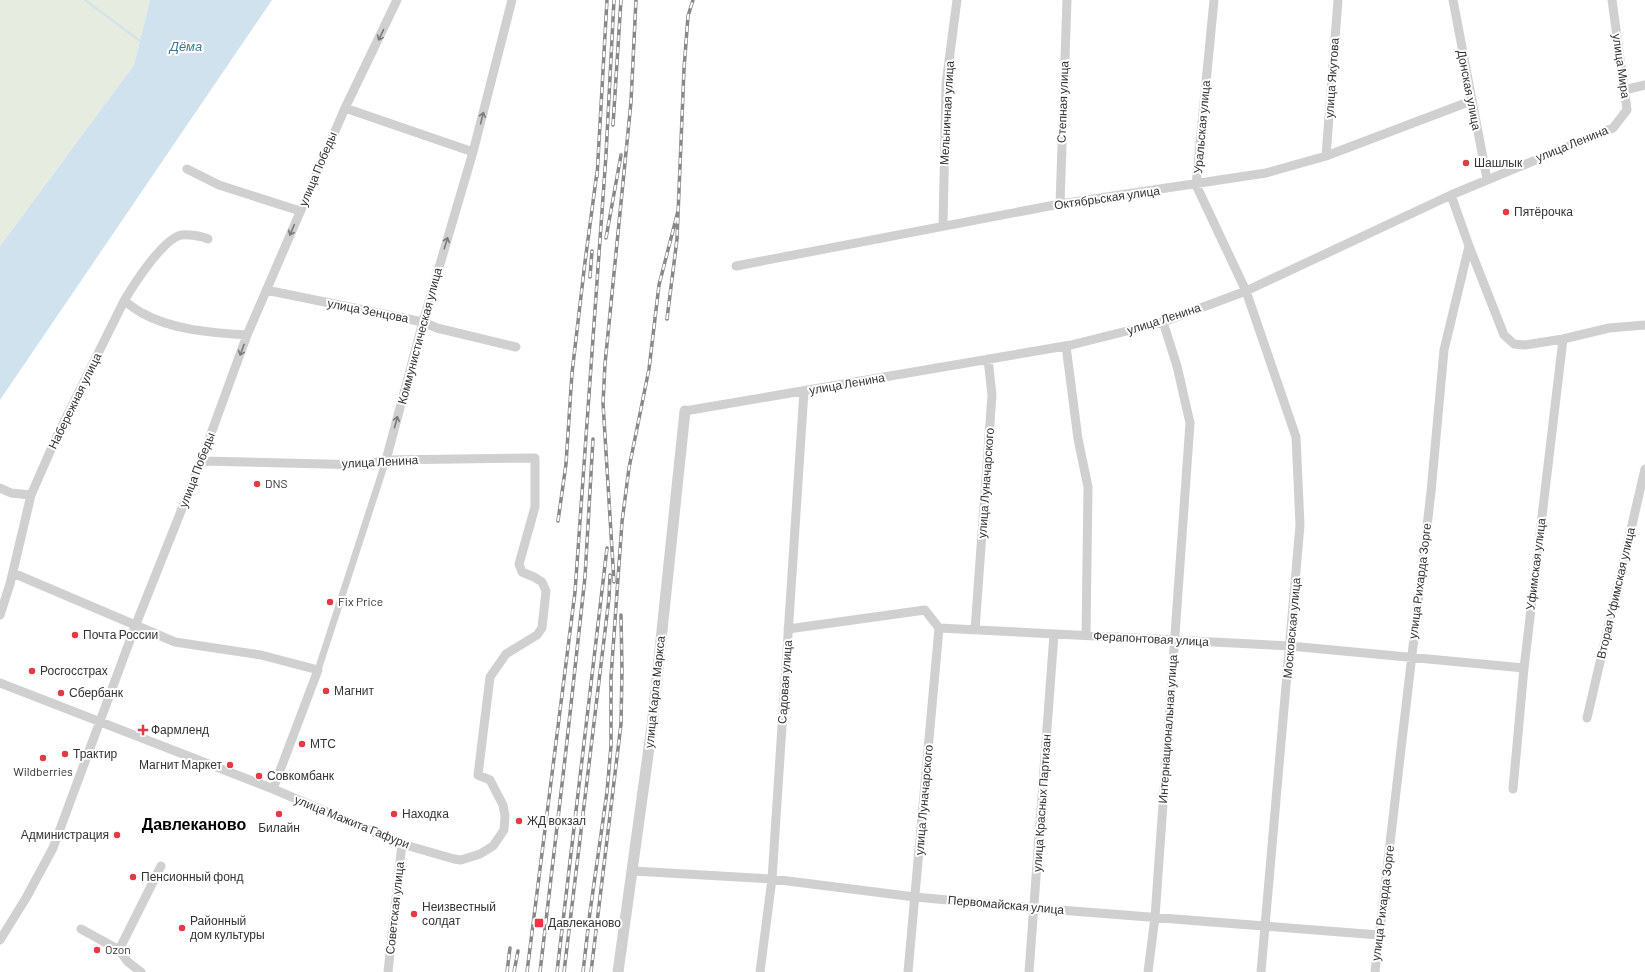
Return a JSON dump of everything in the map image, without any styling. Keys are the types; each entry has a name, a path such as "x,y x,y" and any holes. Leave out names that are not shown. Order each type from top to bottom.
{"street":[{"name":"улица Победы","path":"0,940 26,898 53,848 136,624 201,461 247,335 344,108 397,0"},
{"name":"Коммунистическая улица","path":"318,670 386,460 423,322 473,152 512,0"},
{"name":"Мельничная улица","path":"943,226 946,84 957,0"},
{"name":"Степная улица","path":"1060,204 1066,0"},
{"name":"Уральская улица","path":"1214,0 1196,185 1246,291"},
{"name":"улица Якутова","path":"1326,156 1338,0"},
{"name":"Донская улица","path":"1453,0 1487,179"},
{"name":"улица Мира","path":"1612,0 1627,110 1613,128"},
{"path":"1624,90 1645,85"},
{"name":"Октябрьская улица","path":"736,266 1060,204 1196,185 1266,173 1326,156 1471,101"},
{"path":"344,108 473,152"},
{"name":"улица Ленина","path":"685,411 1066,346 1163,322 1246,291 1487,179 1613,128"},
{"path":"187,169 219,185 300,211"},
{"path":"1451,195 1469,246 1504,335 1514,344 1525,345 1563,339 1609,328 1645,325"},
{"name":"Набережная улица","path":"0,615 13,573 31,495 56,438 124,300 137,279 166,244 182,235 204,237 208,239"},
{"name":"улица Рихарда Зорге","path":"1374,972 1380,935 1431,492 1444,350 1469,246"},
{"name":"улица Зенцова","path":"266,290 423,322 437,328 516,347"},
{"name":"Московская улица","path":"1246,291 1296,438 1300,525 1261,972"},
{"path":"124,300 142,313 164,322 206,332 247,335"},
{"name":"Интернациональная улица","path":"1148,972 1155,918 1190,423 1177,366 1163,322"},
{"name":"Уфимская улица","path":"1513,789 1524,668 1563,339"},
{"path":"1066,346 1078,439 1088,487 1086,635"},
{"name":"улица Луначарского","path":"975,630 992,395 988,359"},
{"name":"Садовая улица","path":"760,972 772,879 804,391"},
{"name":"улица Карла Маркса","path":"618,972 652,726 685,411"},
{"name":"улица Ленина","path":"201,461 365,465 386,460 535,458"},
{"name":"улица Мажита Гафури","path":"0,683 273,789 402,844 461,860 480,854 493,846 504,830 506,816 503,805 490,780 478,775 490,677 506,654 536,635 542,628 546,591 542,582 534,576 522,572 519,564 535,507 535,458"},
{"name":"Вторая Уфимская улица","path":"1587,718 1645,469"},
{"path":"0,488 11,493 31,495"},
{"path":"13,573 136,624 175,642 261,655 318,670 273,789"},
{"path":"788,629 925,610 938,628"},
{"name":"Ферапонтовая улица","path":"938,628 1290,646 1524,668"},
{"name":"улица Луначарского","path":"908,972 938,628"},
{"name":"улица Красных Партизан","path":"1029,972 1054,634"},
{"name":"Советская улица","path":"388,972 402,844"},
{"path":"119,950 161,866"},
{"name":"Первомайская улица","path":"633,872 772,879 915,897 1034,908 1380,935"},
{"path":"81,929 119,950 128,962 139,972"}],"shaded area":[{"path":"0,0 150,0 134,65 0,246"}],"water":[{"name":"Дёма","path":"150,0 272,0 0,400 0,246 134,65"}],"waterway":[{"path":"85,0 140,41"}],"railway":[{"path":"597,177 607,0"},
{"path":"527,972 575,592 606,155 614,0"},
{"path":"613,125 621,0"},
{"path":"614,582 603,403 605,364 631,102 636,0"},
{"path":"667,319 677,239 684,69 688,16 693,0"},
{"path":"606,238 621,155"},
{"path":"558,521 566,464 572,373 597,172"},
{"path":"583,972 607,792 611,746 611,677 622,522 629,468 649,369 659,285 678,211"},
{"path":"590,277 592,251"},
{"path":"540,972 585,577 593,439"},
{"path":"557,972 607,548"},
{"path":"564,972 609,598 610,575"},
{"path":"591,972 621,724 621,615"},
{"path":"507,972 510,948"},
{"path":"514,972 518,951"}],"place":[{"name":"Шашлык","path":"1466,163"},
{"name":"Пятёрочка","path":"1506,212"},
{"name":"DNS","path":"257,484"},
{"name":"Fix Price","path":"330,602"},
{"name":"Почта России","path":"75,635"},
{"name":"Росгосстрах","path":"32,671"},
{"name":"Магнит","path":"326,691"},
{"name":"Сбербанк","path":"61,693"},
{"name":"Фармленд","path":"143,730"},
{"name":"МТС","path":"302,744"},
{"name":"Трактир","path":"65,754"},
{"name":"Wildberries","path":"43,758"},
{"name":"Магнит Маркет","path":"230,765"},
{"name":"Совкомбанк","path":"259,776"},
{"name":"Билайн","path":"279,814"},
{"name":"Находка","path":"394,814"},
{"name":"ЖД вокзал","path":"519,821"},
{"name":"Администрация","path":"117,835"},
{"name":"Пенсионный фонд","path":"133,877"},
{"name":"Неизвестный солдат","path":"414,914"},
{"name":"Давлеканово","path":"539,923"},
{"name":"Районный дом культуры","path":"182,928"},
{"name":"Ozon","path":"97,950"}],"district":[{"name":"Давлеканово","path":"194,824"}]}
